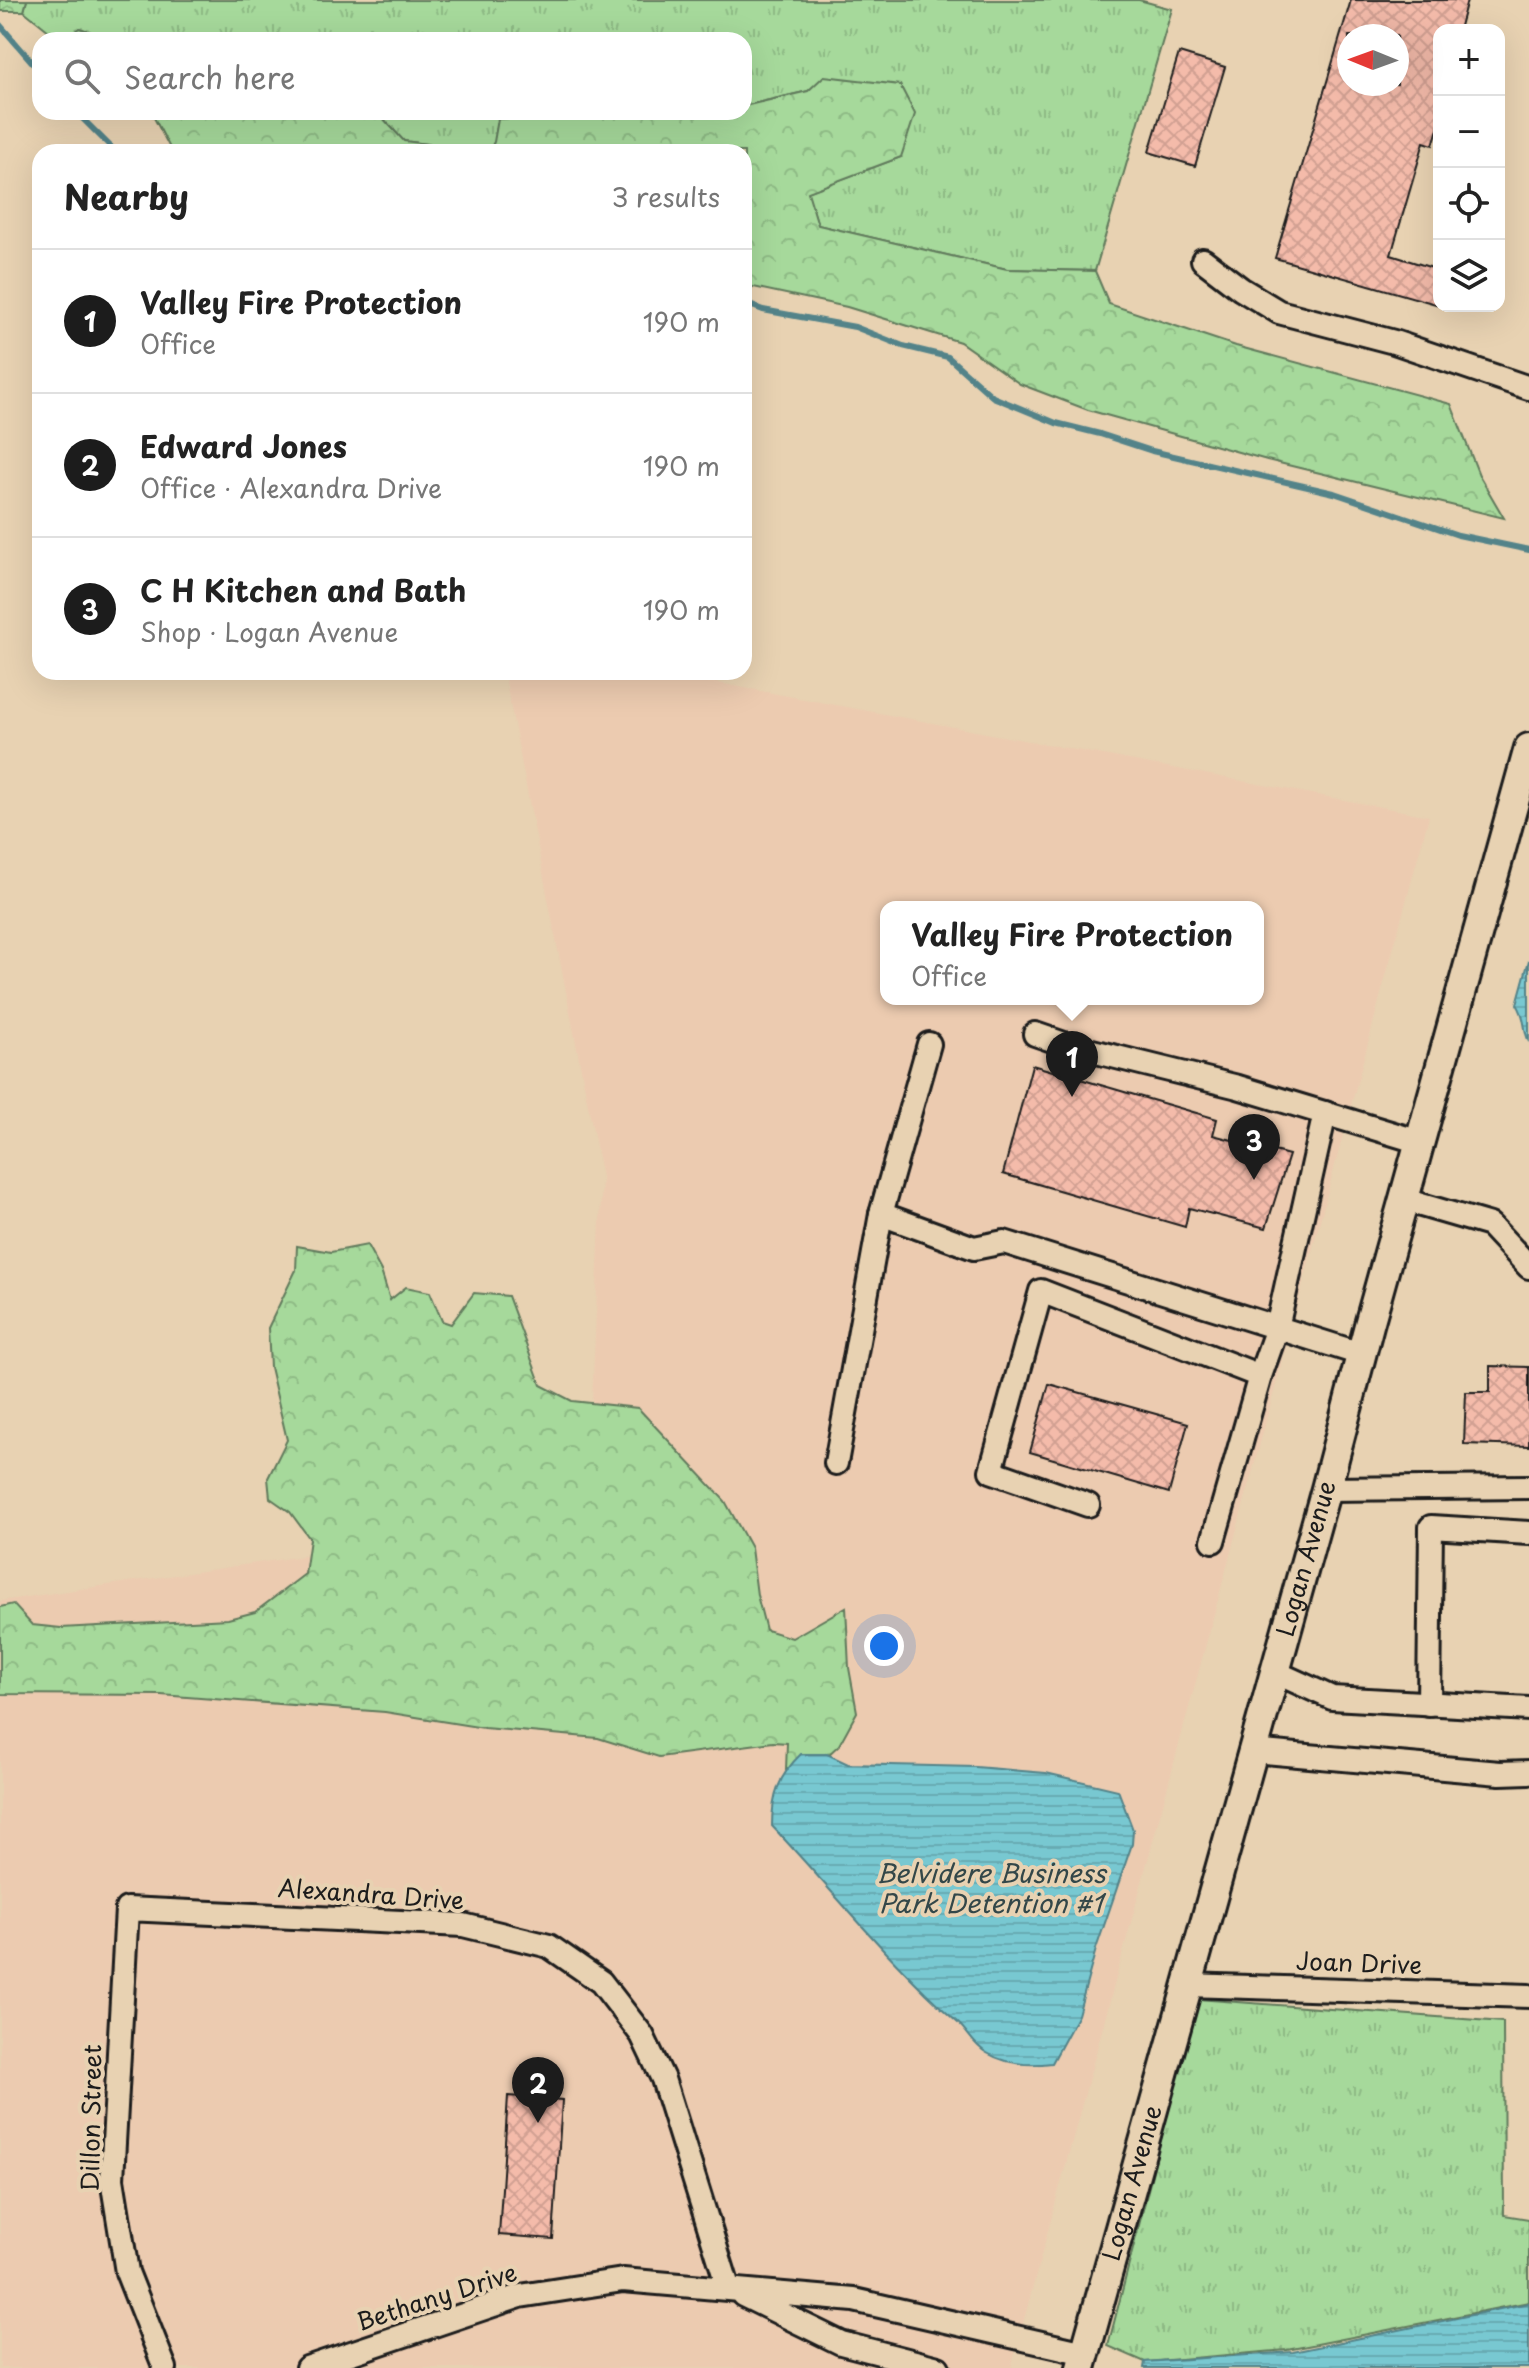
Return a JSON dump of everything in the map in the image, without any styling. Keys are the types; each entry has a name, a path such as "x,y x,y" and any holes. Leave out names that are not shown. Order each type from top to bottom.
{"main road":[{"name":"Logan Avenue","path":"1083,2360 1529,748"}],"street":[{"path":"1203,260 1241,289 1279,312 1394,342 1529,388"},
{"path":"1035,1034 1238,1087 1420,1142"},
{"path":"836,1463 881,1214 929,1044"},
{"path":"1213,1541 1260,1376 1277,1328 1325,1113"},
{"path":"1404,1200 1490,1225 1529,1267"},
{"path":"881,1214 974,1248 1004,1242 1361,1354"},
{"path":"1088,1505 991,1471 1041,1291 1260,1376"},
{"path":"1326,1489 1529,1487"},
{"path":"1429,1704 1431,1527 1529,1533"},
{"path":"1275,1672 1332,1698 1529,1709"},
{"path":"1252,1751 1500,1773 1529,1772"},
{"name":"Alexandra Drive","path":"127,1909 463,1925 549,1946 601,1982 642,2035 663,2079 728,2287"},
{"name":"Dillon Street","path":"127,1909 112,2179 127,2272 165,2368"},
{"name":"Joan Drive","path":"1187,1985 1529,1996"},
{"name":"Bethany Drive","path":"307,2368 520,2296 623,2280 854,2300 1083,2360"},
{"name":"Bethany Drive","path":"728,2287 841,2343 938,2368"}],"shaded area":[{"path":"506,680 703,680 1429,816 1011,2368 0,2368 0,1601 587,1514 602,1177"}],"green space":[{"path":"0,0 27,0 24,11 0,11"},
{"path":"27,0 1139,0 1172,9 1095,271 1007,269 818,225 807,192 901,157 808,91 752,104 752,32 92,32 80,28 75,32 50,32 24,11"},
{"path":"824,76 900,85 915,114 901,157 808,192 818,225 1007,269 1095,271 1109,304 1236,346 1451,404 1479,475 1504,518 1267,460 1088,410 1020,384 960,342 847,307 752,287 752,144 493,144 498,120 752,120 752,104 808,91"},
{"path":"155,120 385,120 404,141 428,144 168,144"},
{"path":"384,120 563,120 493,144 403,141"},
{"path":"367,1245 381,1271 390,1300 406,1287 430,1292 442,1321 451,1324 474,1293 508,1296 541,1385 572,1401 638,1408 725,1501 751,1548 757,1595 766,1630 792,1638 846,1607 849,1668 857,1712 839,1745 827,1756 786,1770 787,1743 773,1742 659,1757 598,1738 484,1728 385,1712 161,1695 0,1694 0,1607 13,1604 32,1625 61,1628 228,1619 255,1612 305,1574 310,1539 290,1512 270,1498 268,1478 287,1440 270,1367 268,1328 296,1270 297,1246 331,1252"},
{"path":"1197,1999 1503,2022 1504,2215 1529,2219 1529,2302 1287,2350 1145,2362 1108,2346"}],"water":[{"path":"1529,960 1529,1042 1517,1004"},
{"name":"Belvidere Business Park Detention #1","path":"801,1754 827,1754 848,1764 976,1767 1046,1773 1118,1790 1133,1830 1132,1844 1096,1949 1078,2015 1052,2063 1010,2062 982,2050 886,1952 772,1826 778,1787"},
{"path":"1529,2303 1529,2368 1144,2368 1145,2362 1293,2352"}],"building":[{"path":"1351,0 1467,0 1461,24 1433,24 1433,145 1424,142 1391,255 1433,268 1433,303 1275,258 1337,48 1337,96 1409,96 1409,24 1344,24"},
{"path":"1179,53 1225,67 1195,166 1149,152"},
{"path":"1032,1065 1217,1119 1213,1135 1289,1155 1266,1228 1189,1208 1185,1227 1003,1174"},
{"path":"1490,1366 1529,1367 1529,1446 1464,1444 1466,1392 1490,1392"},
{"path":"1049,1384 1188,1423 1169,1493 1030,1452"},
{"path":"508,2096 562,2100 553,2239 499,2235"}],"waterway":[{"path":"0,25 32,62"},
{"path":"84,120 108,144"},
{"path":"752,306 855,327 903,346 948,357 993,397 1056,423 1152,451 1334,493 1458,535 1529,550"}],"place":[{"name":"Valley Fire Protection","path":"1072,1097"},
{"name":"C H Kitchen and Bath","path":"1254,1180"},
{"name":"Edward Jones","path":"538,2123"}]}
